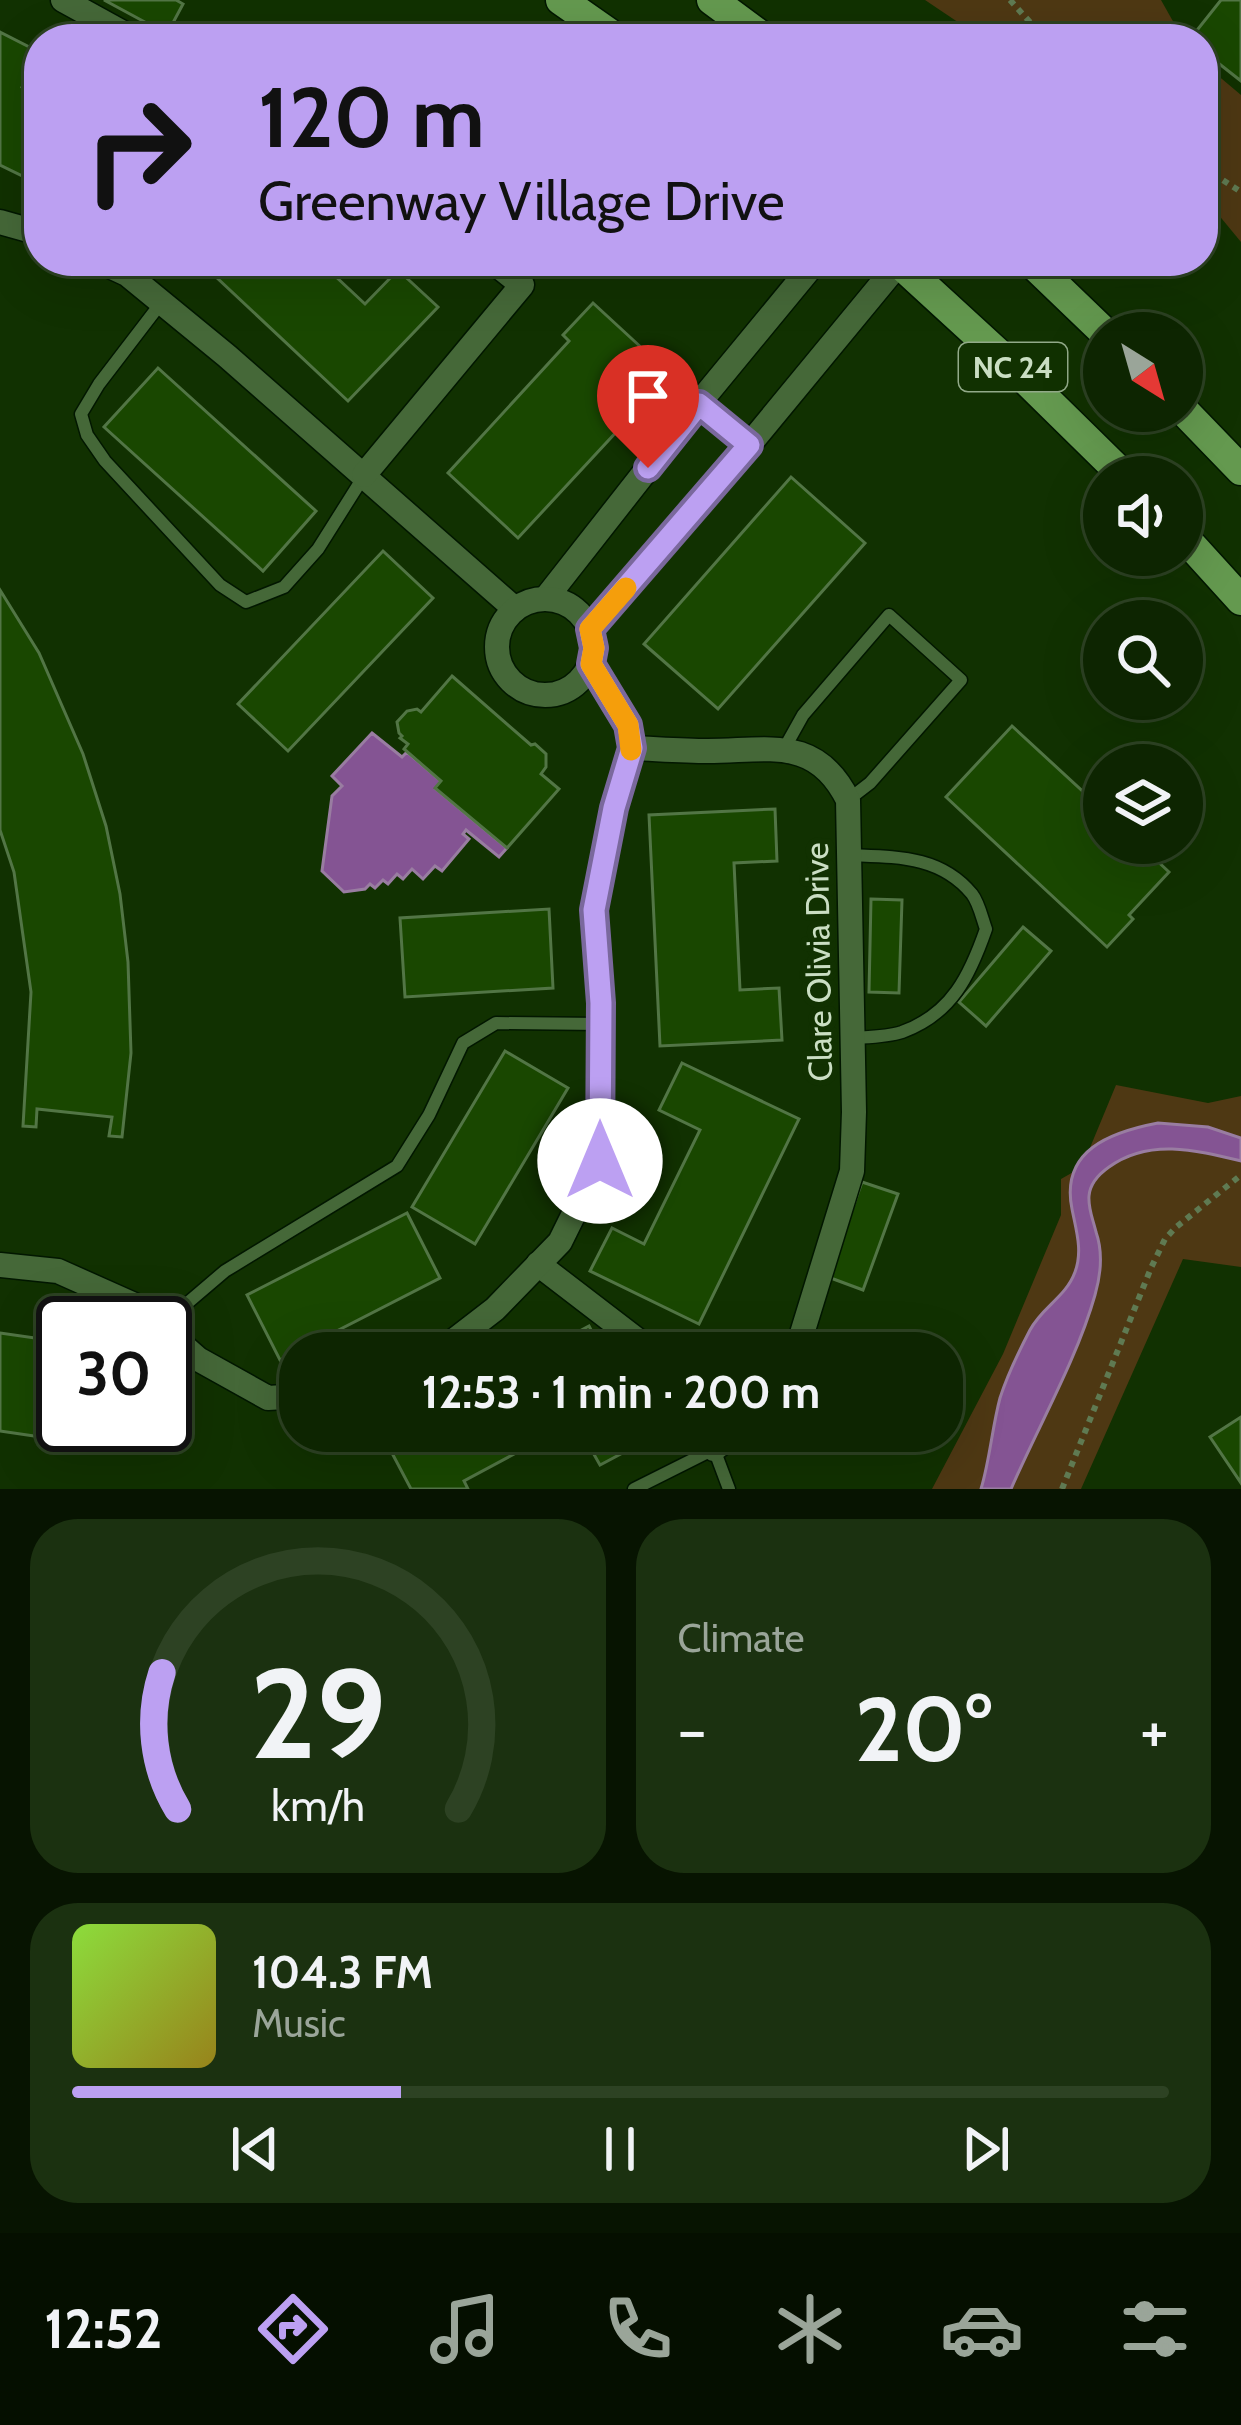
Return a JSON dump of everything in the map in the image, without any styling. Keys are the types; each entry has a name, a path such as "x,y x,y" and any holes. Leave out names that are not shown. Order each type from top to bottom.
{"main road":[{"path":"562,0 596,24"},
{"path":"712,0 744,24"},
{"name":"NC 24","path":"913,276 1104,456"},
{"name":"NC 24","path":"1046,276 1083,312"},
{"path":"1203,431 1241,470"},
{"path":"1203,558 1241,600"}],"street":[{"path":"63,0 107,24"},
{"path":"129,276 515,609"},
{"path":"364,475 522,285 511,276"},
{"path":"546,598 804,276"},
{"path":"590,629 887,276"},
{"path":"699,404 749,445"},
{"path":"546,598 565,602 580,613 594,648 582,679 555,695 523,691 500,668 496,652 504,621 515,609 546,598"},
{"path":"465,1332 495,1309 560,1242 600,1161 601,1024 594,910 614,808 632,748 628,725 591,664"},
{"path":"632,748 784,748"},
{"name":"Clare Olivia Drive","path":"784,748 808,757 837,777 848,800 850,855 852,1171 802,1332"},
{"path":"538,1264 627,1332"},
{"path":"0,1265 58,1271 114,1296"},
{"path":"192,1353 268,1398 279,1397"}],"lane":[{"path":"162,303 81,414 87,436 105,460 220,585 246,602 284,587 318,549 364,475"},
{"path":"784,748 803,715 889,615 962,680 870,783 848,800"},
{"path":"850,855 905,857 938,866 974,896 986,929 971,973 937,1014 899,1034 853,1038"},
{"path":"192,1299 225,1271 397,1166 429,1115 463,1043 496,1023 601,1024"},
{"path":"634,1489 690,1452"},
{"path":"713,1452 729,1489"}],"path":[{"path":"1010,0 1032,24"},
{"path":"1062,1489 1165,1239 1241,1175"}],"shaded area":[{"path":"925,0 1161,0 1175,24 961,24"},
{"path":"1218,76 1241,95 1241,242 1218,214"},
{"path":"372,733 402,757 407,752 441,781 436,789 507,848 499,857 466,830 463,834 469,839 442,871 435,866 423,879 412,869 403,879 397,874 388,884 383,880 375,888 370,884 344,892 322,871 332,796 342,786 332,776"},
{"path":"1116,1085 1208,1103 1241,1096 1241,1267 1183,1259 1081,1489 932,1489 951,1452 963,1452 963,1430 1003,1354 1061,1215 1061,1179 1082,1167"},
{"path":"1158,1123 1208,1127 1241,1138 1241,1161 1190,1150 1156,1149 1124,1158 1096,1179 1089,1201 1100,1263 1087,1319 1011,1489 981,1489 1010,1372 1035,1322 1066,1288 1077,1264 1070,1189 1074,1172 1093,1147 1123,1132"}],"building":[{"path":"104,0 176,0 183,4 172,24 148,24"},
{"path":"1221,0 1241,0 1241,81 1218,63 1218,24 1202,24"},
{"path":"0,32 24,44 24,177 0,165"},
{"path":"215,276 335,276 365,304 392,276 404,276 438,307 348,401"},
{"path":"593,303 670,374 518,538 448,473 569,341 563,335"},
{"path":"158,368 316,511 263,571 104,427"},
{"path":"791,477 865,543 718,709 644,644"},
{"path":"383,551 433,598 288,751 238,704"},
{"path":"0,590 39,653 83,754 106,826 128,962 131,1053 122,1137 109,1136 112,1117 37,1109 36,1127 23,1126 31,992 14,872 0,830"},
{"path":"452,676 546,754 541,774 559,789 507,848 435,788 441,781 404,749 408,744 400,738 397,722 407,711 421,712"},
{"path":"1012,726 1083,792 1083,864 1160,864 1169,872 1107,947 946,797"},
{"path":"775,809 777,861 734,863 740,990 779,988 782,1040 660,1046 649,815"},
{"path":"871,899 902,900 899,993 869,992"},
{"path":"549,909 553,988 405,997 400,918"},
{"path":"1023,927 1051,951 986,1026 959,1002"},
{"path":"505,1051 568,1088 475,1244 412,1207"},
{"path":"682,1063 799,1119 699,1324 590,1271 612,1228 644,1244 700,1130 659,1110"},
{"path":"862,1182 898,1194 863,1290 828,1277"},
{"path":"407,1213 440,1278 335,1332 279,1332 279,1358 247,1295"},
{"path":"0,1333 36,1338 36,1436 0,1431"},
{"path":"1241,1417 1241,1483 1210,1437"},
{"path":"391,1452 518,1452 464,1481 468,1489 411,1489"},
{"path":"593,1452 624,1452 600,1465"}],"slow traffic":[{"path":"626,588 590,629 591,664 628,725 631,750"}],"route":[{"path":"600,1161 601,1003 594,910 614,808 632,748 628,725 591,664 590,629 749,445 699,404 648,468"}]}
